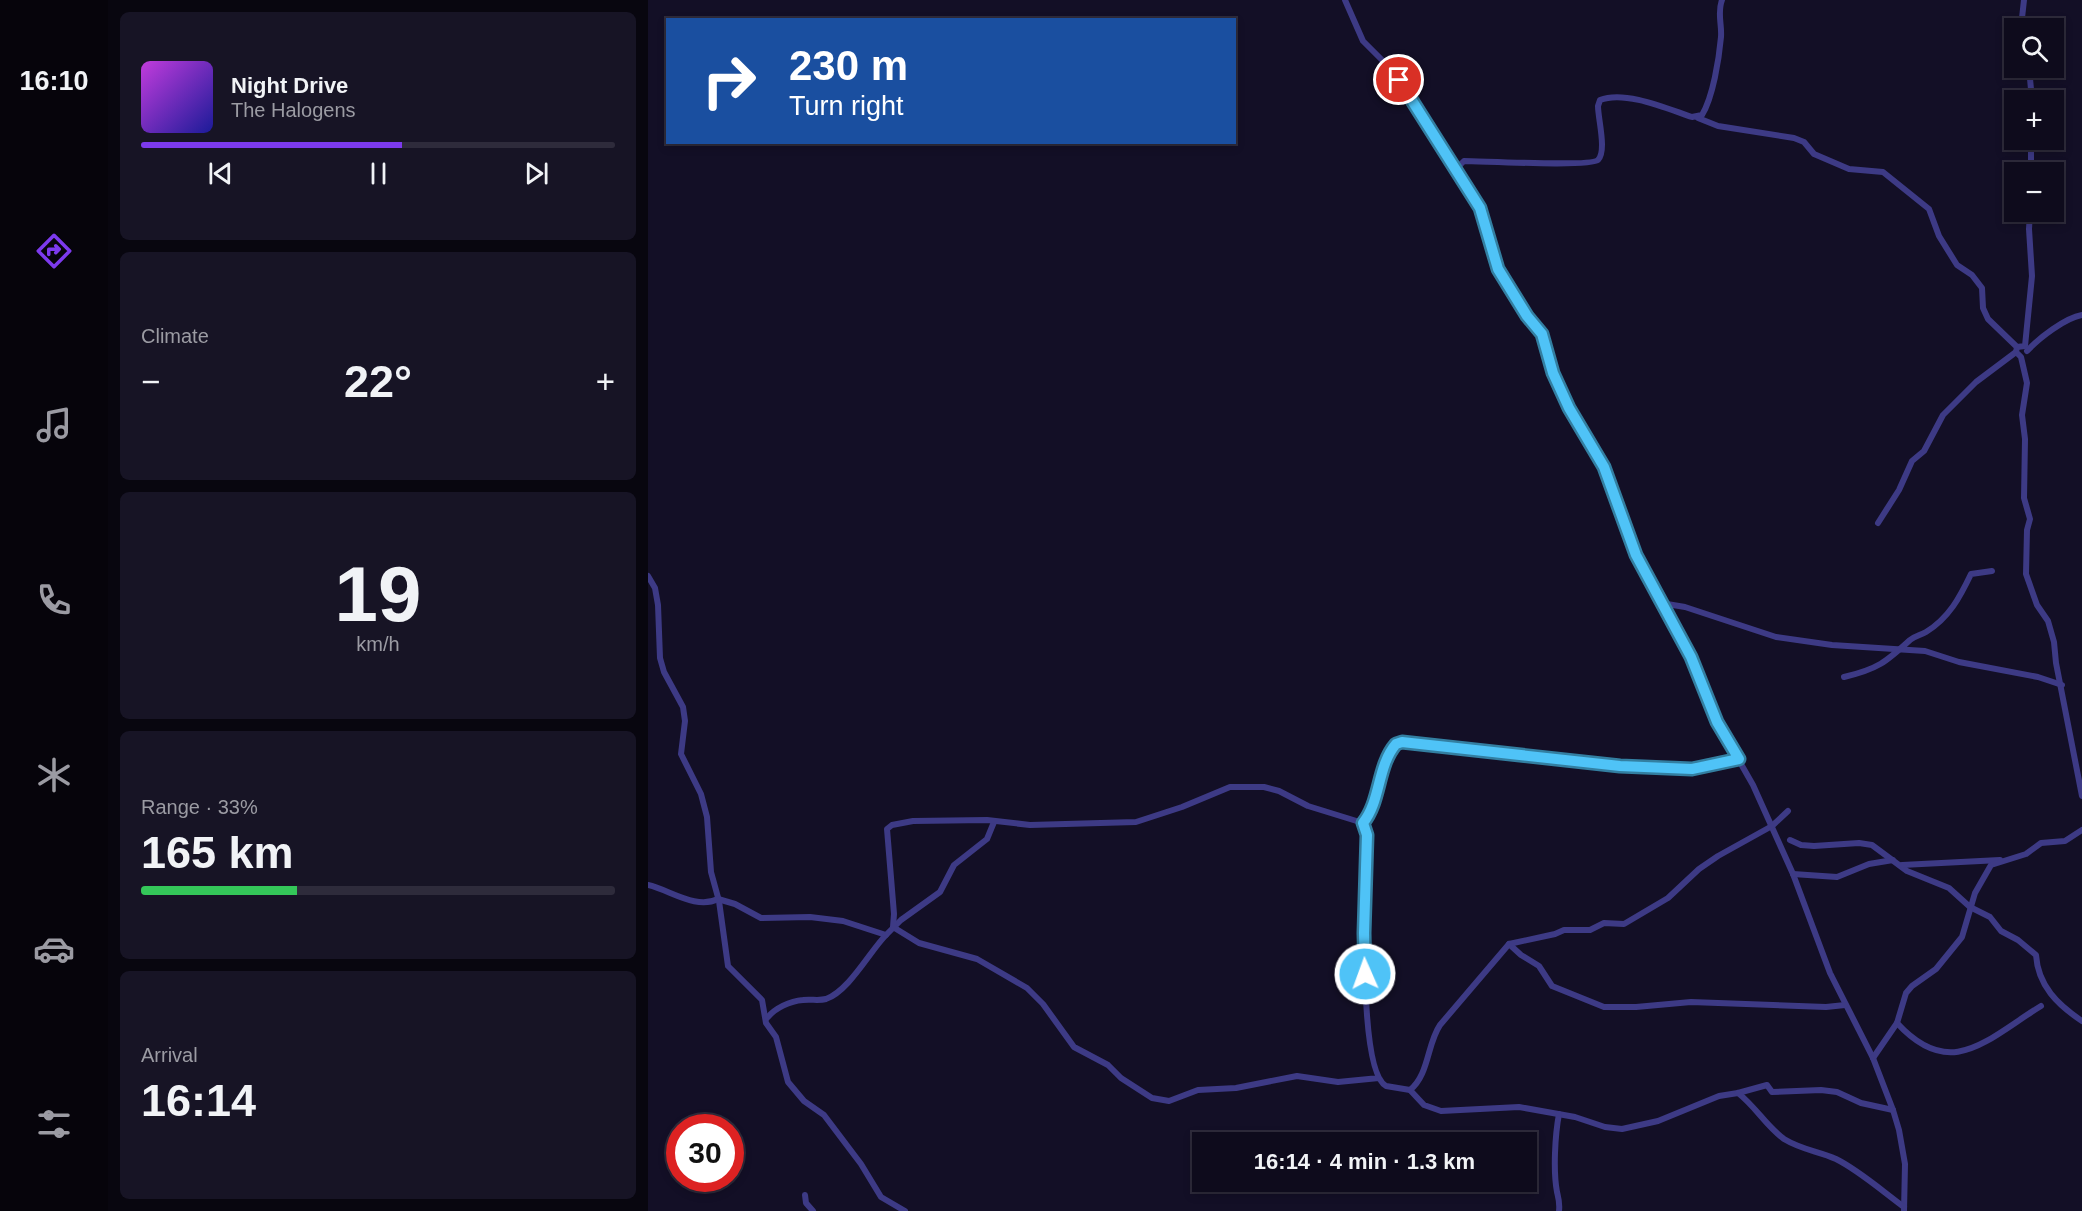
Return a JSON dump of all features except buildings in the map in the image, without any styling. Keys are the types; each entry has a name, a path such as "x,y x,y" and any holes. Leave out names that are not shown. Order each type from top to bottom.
{"street":[{"path":"1345,0 1363,41 1395,73 1480,208 1498,269 1527,316 1542,334 1557,382 1573,418 1604,467 1636,555 1691,657 1717,722 1739,759 1772,826 1793,874 1806,914 1845,1005 1873,1058 1893,1110 1905,1164 1904,1209"},
{"path":"1698,118 1704,113 1713,85 1721,39 1719,11 1722,0"},
{"path":"2022,18 2024,0"},
{"path":"1455,170 1464,161 1572,164 1595,162 1602,149 1598,106 1600,100 1605,98 1634,99 1718,126 1794,138 1804,142 1814,154 1840,166 1883,172 1929,209 1939,236 1957,265 1972,275 1982,288 1983,308 1988,320 2018,352 2027,383 2022,415 2025,439 2024,498 2030,519 2027,530 2026,574 2037,605 2048,621 2054,642 2056,663 2079,768 2082,796"},
{"path":"2026,348 2032,276 2029,222"},
{"path":"1878,523 1899,490 1912,461 1924,450 1943,415 1976,382 2068,320 2082,315"},
{"path":"2018,352 2026,348"},
{"path":"1844,677 1871,670 1891,659 1896,651 1903,649 1910,641 1949,613 1971,574 1992,571"},
{"path":"648,576 655,588 658,605 660,658 664,672 683,707 685,721 681,754 701,794 706,811 711,872 718,899 728,966 762,1000 766,1023 776,1037 788,1082 804,1101 824,1115 861,1164 881,1197 905,1211"},
{"path":"1661,603 1685,607 1776,637 1832,645 1924,651 1969,664 2038,676 2062,685"},
{"path":"1363,823 1370,814 1392,748 1402,742 1620,766 1692,769 1739,759"},
{"path":"893,927 894,914 886,832 888,828 913,821 1030,825 1136,822 1182,807 1230,787 1254,787 1272,788 1308,806 1363,823"},
{"path":"1410,1090 1419,1080 1434,1034 1440,1025 1509,944 1564,930 1590,930 1604,923 1624,924 1668,898 1699,869 1772,826 1788,811"},
{"path":"766,1018 779,1007 804,1000 826,999 837,992 866,963 893,927 940,892 954,865 987,839 994,822"},
{"path":"1363,823 1367,835 1364,933 1371,1049 1379,1078 1386,1086 1410,1090 1424,1105 1441,1111 1519,1107 1559,1114 1613,1129 1658,1121 1719,1096 1738,1094 1767,1085 1772,1092 1821,1090 1837,1092 1861,1103 1893,1110"},
{"path":"1873,1058 1897,1023 1906,993 1931,973 1962,937 1970,907 1991,865 2026,854 2041,843 2065,841 2082,830"},
{"path":"1790,840 1801,845 1814,846 1859,843 1872,845 1902,865 1907,871 1949,888 1970,907 1990,917 2001,931 2018,940 2036,955 2039,976 2049,993 2066,1010 2082,1021"},
{"path":"1793,874 1837,877 1869,864 1893,860"},
{"path":"1902,865 2002,860"},
{"path":"648,885 702,902 711,903 718,899 735,904 762,918 810,917 843,921 886,935"},
{"path":"893,927 910,939 977,959 1027,988 1043,1004 1074,1047 1108,1065 1121,1078 1152,1098 1169,1101 1198,1090 1236,1088 1297,1076 1338,1082 1379,1078"},
{"path":"1509,944 1539,966 1552,986 1604,1007 1636,1007 1690,1002 1826,1007 1845,1005"},
{"path":"1897,1023 1928,1049 1936,1052 1965,1052 2041,1006"},
{"path":"1738,1094 1756,1109 1760,1116 1782,1137 1799,1148 1835,1159 1904,1209"},
{"path":"1559,1114 1556,1146 1557,1192 1561,1201 1559,1211"},
{"path":"805,1195 806,1203 813,1211"}],"route":[{"path":"1365,974 1367,835 1363,823 1370,814 1383,772 1392,748 1396,744 1402,742 1448,745 1533,757 1647,768 1692,769 1739,759 1714,716 1700,674 1636,555 1604,467 1573,418 1553,373 1542,334 1527,316 1498,269 1476,200 1399,80"}]}
